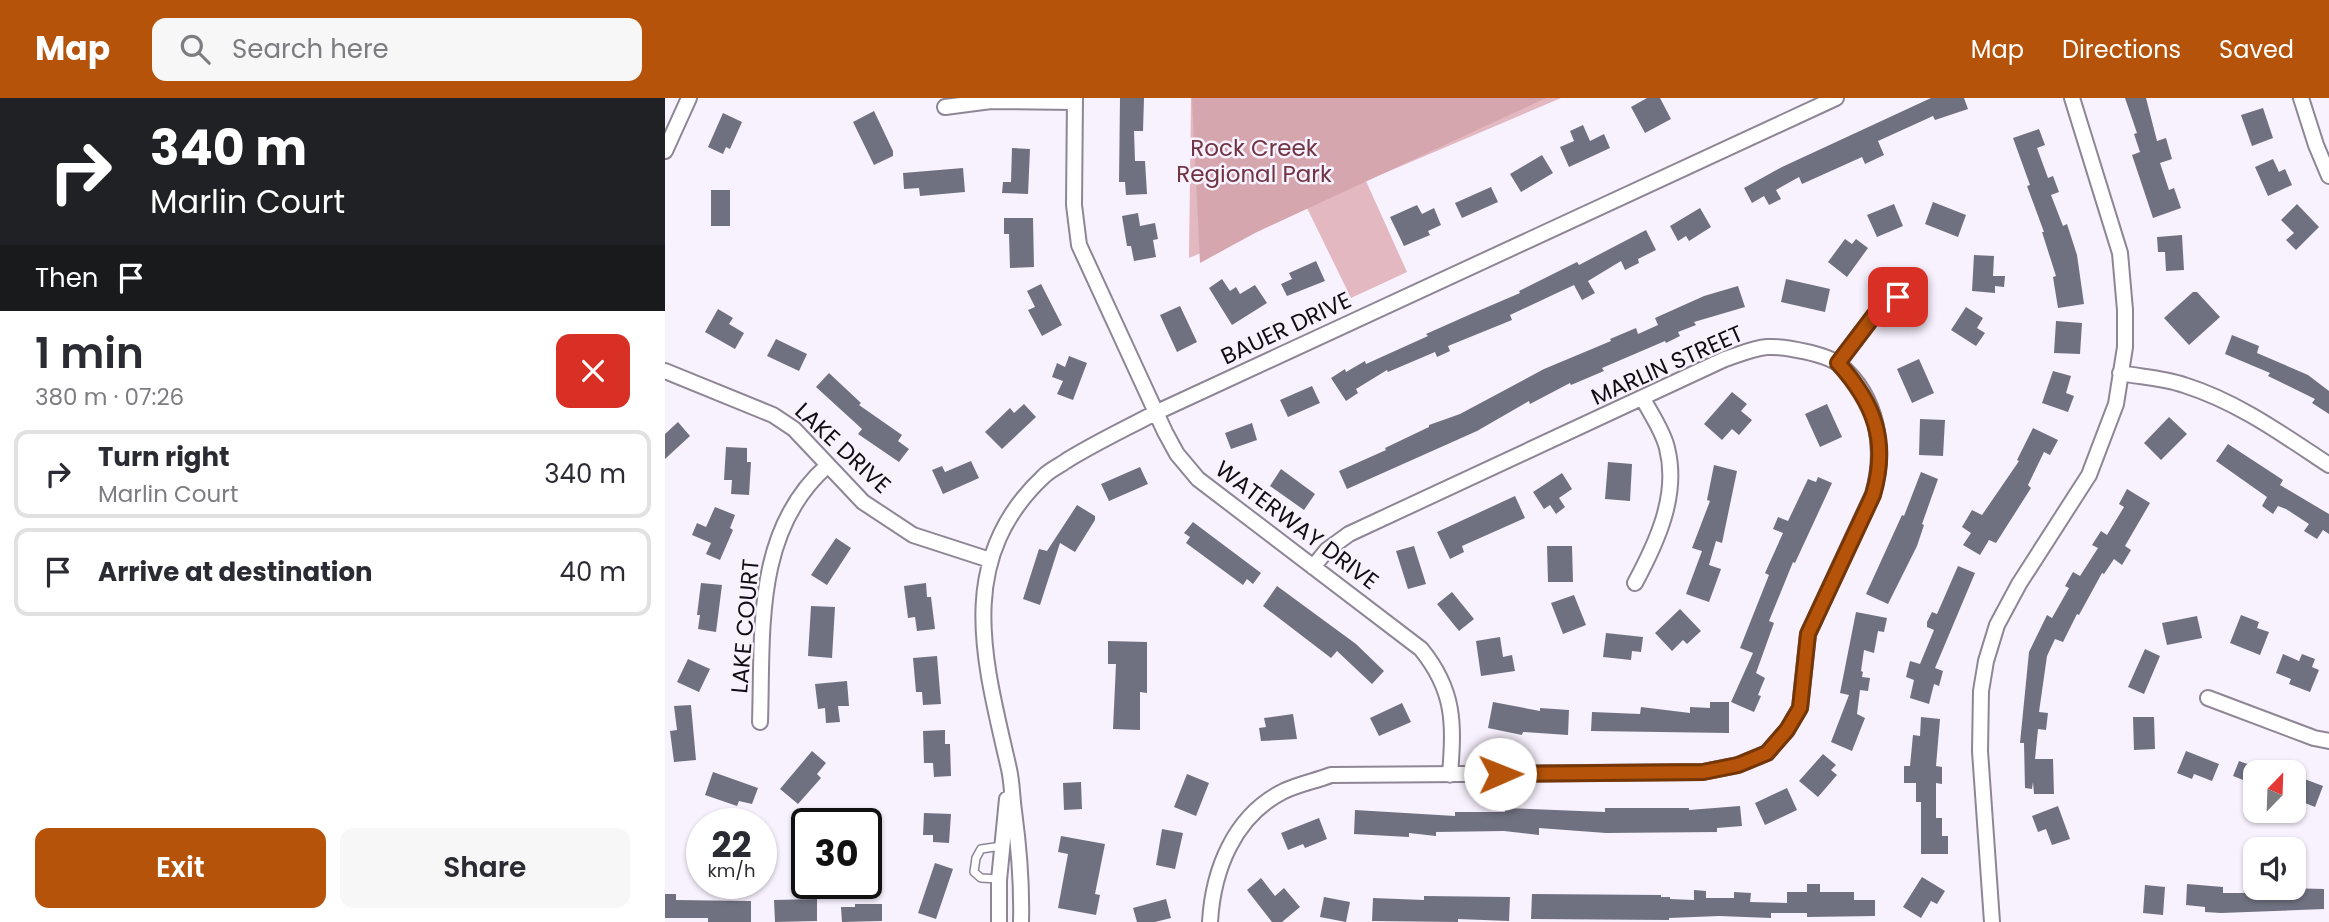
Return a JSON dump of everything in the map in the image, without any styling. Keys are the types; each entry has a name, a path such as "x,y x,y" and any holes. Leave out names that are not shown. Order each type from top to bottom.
{"street":[{"path":"665,151 689,98"},
{"name":"BAUER DRIVE","path":"1021,922 1022,875 1009,769 996,712 982,627 984,588 995,544 1013,512 1045,475 1079,453 1155,413 1836,98"},
{"path":"1992,922 1980,751 1981,691 1986,661 1997,625 2019,584 2089,475 2116,404 2125,347 2120,253 2072,98"},
{"path":"2301,98 2329,176"},
{"path":"945,107 991,101 1075,100"},
{"name":"WATERWAY DRIVE","path":"1075,100 1074,205 1079,245 1155,413 1177,454 1198,479 1421,649 1436,668 1450,702 1454,728 1450,775"},
{"path":"1210,922 1216,875 1234,837 1247,821 1284,791 1331,775 1703,772 1738,765 1767,753 1787,730 1800,708 1808,634 1873,495 1880,472 1881,449 1873,413 1855,382 1838,363 1879,309 1917,285"},
{"name":"MARLIN STREET","path":"1313,567 1328,550 1349,534 1725,359 1764,347 1792,348 1838,363"},
{"name":"LAKE DRIVE","path":"665,371 773,415 794,429 863,502 913,535 990,560"},
{"path":"2120,373 2182,384 2230,402 2261,419 2329,465"},
{"path":"1635,583 1661,530 1671,484 1667,447 1643,399"},
{"name":"LAKE COURT","path":"760,722 764,607 771,555 791,508 808,483 827,466"},
{"path":"2208,698 2314,738 2329,741"},
{"name":"BAUER DRIVE","path":"999,922 999,879 1009,769"}],"lane":[{"path":"999,879 981,877 974,872 976,858 981,849 1002,846"}],"green space":[{"name":"Rock Creek Regional Park","path":"1191,98 1561,98 1366,181 1407,272 1351,298 1307,208 1189,258"},
{"name":"Rock Creek Regional Park","path":"1192,98 1546,98 1255,233 1200,263"}],"building":[{"path":"1120,98 1144,98 1143,131 1134,131 1135,161 1145,161 1147,194 1126,195 1125,182 1119,182"},
{"path":"1647,98 1660,98 1671,119 1645,133 1631,107"},
{"path":"1931,98 1964,98 1968,109 1935,120 1933,116 1878,141 1884,155 1865,164 1862,157 1802,184 1799,177 1776,190 1781,199 1769,205 1764,196 1752,203 1744,188 1782,167"},
{"path":"2125,98 2146,98 2157,141 2166,138 2172,159 2160,163 2169,190 2174,188 2181,208 2153,218 2132,155 2140,152 2134,134 2137,133"},
{"path":"2263,108 2273,138 2252,146 2241,115"},
{"path":"874,111 893,156 874,165 853,122"},
{"path":"723,113 742,122 730,149 726,147 723,154 708,147"},
{"path":"1583,125 1590,141 1604,134 1610,148 1569,167 1560,147 1574,141 1570,131"},
{"path":"2039,129 2045,145 2037,148 2048,178 2053,176 2059,192 2051,195 2063,226 2067,224 2077,255 2084,304 2058,308 2053,277 2056,276 2027,186 2030,185 2013,138"},
{"path":"1012,148 1030,149 1028,194 1002,193 1003,182 1011,182"},
{"path":"1542,155 1553,173 1521,192 1510,174"},
{"path":"2273,159 2279,172 2285,169 2292,185 2268,196 2255,167"},
{"path":"963,168 965,192 920,196 919,188 904,189 903,173"},
{"path":"1491,187 1498,202 1462,218 1455,203"},
{"path":"711,190 730,190 730,226 711,226"},
{"path":"1933,202 1966,215 1958,237 1925,224"},
{"path":"1894,204 1903,226 1877,237 1867,215"},
{"path":"2297,204 2319,227 2296,250 2286,240 2294,233 2281,220"},
{"path":"1417,205 1422,214 1434,208 1441,225 1428,231 1430,235 1404,246 1390,217"},
{"path":"1700,208 1711,227 1689,241 1686,236 1678,241 1670,226"},
{"path":"1138,213 1140,226 1155,223 1158,239 1153,240 1156,257 1134,261 1131,246 1127,246 1122,216"},
{"path":"1004,218 1033,218 1034,267 1010,268 1009,234 1004,234"},
{"path":"1646,230 1656,250 1638,259 1639,263 1625,270 1621,261 1588,281 1595,293 1582,300 1574,285 1510,315 1512,320 1448,346 1450,351 1437,357 1435,352 1388,372 1387,370 1356,389 1358,393 1346,401 1331,378 1345,369 1346,372 1365,361 1366,364 1428,336 1426,334 1520,293 1519,291 1577,262 1579,265"},
{"path":"2182,235 2184,270 2166,271 2165,252 2158,252 2157,237"},
{"path":"1845,239 1852,244 1856,239 1868,248 1847,277 1828,262"},
{"path":"1974,255 1994,256 1993,276 2005,276 2004,287 1995,286 1995,293 1972,291"},
{"path":"1316,261 1325,281 1287,296 1281,284 1292,279 1289,273"},
{"path":"1222,279 1230,291 1236,287 1240,294 1255,285 1267,303 1232,325 1209,288"},
{"path":"1786,279 1830,289 1825,312 1781,302"},
{"path":"1041,284 1062,325 1042,336 1028,310 1035,307 1027,291"},
{"path":"1738,286 1745,307 1694,322 1696,325 1678,332 1680,336 1666,343 1665,341 1602,368 1604,371 1571,385 1570,383 1530,404 1529,401 1477,431 1347,489 1339,471 1386,450 1385,448 1429,425 1460,414 1544,369 1636,328 1638,334 1658,325 1655,318 1704,296"},
{"path":"2193,292 2197,292 2220,317 2189,345 2164,318"},
{"path":"1180,306 1197,342 1177,352 1160,315"},
{"path":"1966,307 1983,318 1977,328 1985,333 1976,346 1951,330"},
{"path":"718,309 733,318 729,324 744,333 735,349 705,332"},
{"path":"2056,321 2082,323 2080,354 2054,353"},
{"path":"2232,335 2259,346 2257,353 2308,375 2329,391 2329,414 2312,403 2315,399 2268,376 2270,373 2225,354"},
{"path":"776,339 807,354 799,371 767,356"},
{"path":"1069,356 1087,363 1073,400 1057,394 1063,381 1052,377 1057,363 1065,367"},
{"path":"1919,359 1934,393 1912,403 1897,369"},
{"path":"2053,371 2071,376 2066,393 2074,396 2068,412 2042,403"},
{"path":"829,373 861,403 859,405 902,435 898,441 909,449 899,462 858,434 862,429 816,387"},
{"path":"1312,386 1320,403 1288,417 1280,400"},
{"path":"1732,392 1747,404 1741,411 1752,420 1739,435 1732,429 1722,440 1704,424"},
{"path":"1024,404 1036,417 1002,449 985,432 1010,408 1014,413"},
{"path":"1827,404 1842,437 1820,447 1805,414"},
{"path":"2169,417 2187,434 2161,460 2144,443"},
{"path":"1920,419 1945,420 1943,456 1919,455"},
{"path":"678,422 690,436 665,459 665,434"},
{"path":"1252,423 1257,440 1231,449 1225,433"},
{"path":"2033,428 2058,440 2050,455 2044,452 2028,485 2031,488 1996,543 1989,540 1980,555 1963,545 1971,533 1962,527 1972,510 1982,515 2019,461 2017,460"},
{"path":"2228,444 2283,480 2280,485 2329,514 2329,534 2323,530 2317,539 2304,531 2309,524 2286,509 2278,506 2273,514 2262,506 2267,497 2216,461"},
{"path":"726,447 747,448 747,462 751,462 749,495 731,494 732,480 724,480"},
{"path":"971,461 979,478 943,494 932,470 942,466 945,472"},
{"path":"1608,462 1632,464 1630,501 1605,499"},
{"path":"1714,465 1737,471 1722,543 1716,541 1709,565 1721,569 1709,602 1686,594 1702,551 1692,548 1710,501 1707,500"},
{"path":"1140,467 1148,484 1109,501 1101,484"},
{"path":"1281,469 1315,494 1304,510 1270,486"},
{"path":"1921,472 1938,479 1917,546 1888,604 1866,594 1902,515 1904,516"},
{"path":"1562,473 1572,489 1559,498 1565,507 1556,514 1550,505 1544,509 1533,492"},
{"path":"1818,477 1832,483 1795,563 1793,562 1769,621 1774,623 1756,673 1765,678 1754,712 1731,702 1753,653 1740,648 1769,575 1765,573 1783,533 1773,529 1778,517 1788,521 1808,479 1816,482"},
{"path":"2127,489 2150,503 2125,546 2131,550 2122,565 2114,559 2104,574 2102,573 2063,642 2055,639 2047,656 2039,712 2048,713 2046,730 2038,729 2035,759 2053,759 2054,794 2034,794 2033,782 2032,789 2025,788 2024,743 2020,743 2029,652 2047,615 2052,618 2069,588 2065,586 2073,572 2080,576 2098,548 2092,545 2101,531 2107,535 2124,507 2119,504"},
{"path":"1515,496 1525,518 1462,546 1464,552 1450,559 1437,532"},
{"path":"1077,505 1095,516 1095,520 1075,552 1060,543 1040,605 1023,599 1039,549 1047,551"},
{"path":"715,507 735,515 730,528 733,530 720,560 706,554 711,543 692,535 697,523 706,527"},
{"path":"1193,522 1261,573 1253,584 1247,579 1243,585 1186,543 1190,537 1184,533"},
{"path":"836,538 851,548 827,585 811,575"},
{"path":"1414,546 1426,584 1408,589 1396,551"},
{"path":"1547,546 1572,546 1573,582 1548,582"},
{"path":"1958,566 1975,573 1935,668 1943,671 1939,686 1934,684 1929,704 1910,698 1914,680 1906,677 1910,661 1920,664 1934,630 1927,627 1927,622 1932,612 1937,614"},
{"path":"701,583 722,585 716,632 698,629"},
{"path":"926,583 927,597 931,597 935,629 917,631 915,617 908,618 904,586"},
{"path":"1277,586 1356,644 1384,671 1372,684 1337,651 1331,658 1263,606"},
{"path":"1452,592 1474,619 1459,631 1437,604"},
{"path":"1574,595 1586,625 1563,634 1551,603"},
{"path":"811,606 835,607 832,658 808,656"},
{"path":"1680,609 1701,631 1687,644 1683,640 1672,651 1655,633"},
{"path":"1856,612 1887,618 1884,632 1878,631 1874,653 1864,650 1862,677 1870,678 1868,691 1860,690 1857,714 1865,718 1852,751 1831,742 1849,695 1840,693"},
{"path":"2241,615 2259,622 2257,628 2269,632 2260,655 2230,643"},
{"path":"2197,616 2202,638 2167,645 2162,623"},
{"path":"1606,633 1643,637 1641,652 1632,651 1631,660 1603,657"},
{"path":"1500,637 1503,657 1512,655 1515,671 1481,676 1476,641"},
{"path":"1108,641 1147,642 1147,693 1140,692 1140,730 1113,729 1116,664 1108,664"},
{"path":"2145,649 2160,656 2144,694 2128,687"},
{"path":"2283,654 2299,661 2302,654 2315,659 2312,667 2319,670 2310,692 2289,684 2291,679 2276,673"},
{"path":"937,656 941,704 923,705 922,692 916,692 913,658"},
{"path":"688,659 710,669 699,692 677,682"},
{"path":"847,681 849,706 838,706 840,722 826,723 825,708 818,709 815,684"},
{"path":"1493,702 1540,711 1540,708 1569,710 1568,735 1523,732 1522,735 1488,728"},
{"path":"1710,702 1729,702 1729,733 1591,731 1592,712 1640,714 1641,707 1690,713 1690,707 1710,708"},
{"path":"1402,703 1411,722 1379,736 1370,718"},
{"path":"691,705 696,760 674,762 670,731 677,730 674,706"},
{"path":"1293,714 1297,739 1261,741 1259,728 1266,727 1264,718"},
{"path":"1921,717 1940,719 1936,766 1942,767 1942,784 1936,783 1936,818 1942,818 1942,836 1948,836 1948,854 1921,854 1921,802 1916,802 1916,783 1904,783 1904,766 1910,766 1913,735 1920,736"},
{"path":"2133,717 2154,717 2155,749 2134,750"},
{"path":"945,730 945,744 950,744 951,776 934,777 933,763 924,763 923,731"},
{"path":"812,751 826,763 817,774 821,778 798,804 780,789"},
{"path":"2186,751 2219,764 2212,781 2194,774 2192,779 2177,773"},
{"path":"1823,754 1836,765 1831,770 1837,775 1818,797 1799,781"},
{"path":"2239,761 2243,762 2243,780 2233,776"},
{"path":"713,772 758,788 752,804 739,801 737,806 705,795"},
{"path":"1187,774 1209,783 1196,816 1174,807"},
{"path":"2307,780 2323,786 2315,807 2307,804"},
{"path":"1081,782 1082,809 1064,810 1063,783"},
{"path":"1787,788 1797,810 1765,825 1755,803"},
{"path":"1740,806 1742,826 1717,828 1717,832 1606,833 1539,828 1539,835 1504,831 1436,832 1436,836 1409,833 1409,837 1354,834 1355,810 1455,816 1455,812 1505,812 1505,808 1605,812 1605,808 1689,810"},
{"path":"2058,806 2070,839 2052,845 2046,829 2038,832 2032,816"},
{"path":"924,813 951,814 949,843 933,842 933,835 923,835"},
{"path":"1319,818 1327,839 1305,848 1303,844 1288,850 1281,833"},
{"path":"1162,829 1183,833 1175,869 1156,865"},
{"path":"1061,836 1105,844 1095,894 1100,895 1096,915 1058,908 1068,854 1058,852"},
{"path":"935,863 953,869 936,919 918,913"},
{"path":"1922,877 1945,891 1937,904 1931,901 1921,918 1903,907"},
{"path":"1261,878 1275,896 1284,888 1300,907 1282,922 1272,922 1247,890"},
{"path":"1807,884 1820,884 1820,892 1854,892 1854,900 1875,900 1875,916 1807,917 1807,913 1771,913 1771,918 1719,916 1669,920 1531,919 1532,894 1661,895 1670,899 1694,900 1694,890 1706,891 1706,898 1734,898 1734,892 1751,893 1750,902 1787,903 1787,892 1807,892"},
{"path":"2187,884 2223,887 2223,893 2243,893 2243,900 2306,900 2306,888 2324,889 2324,909 2221,913 2205,912 2205,907 2186,905"},
{"path":"2145,885 2165,887 2163,915 2143,913"},
{"path":"665,894 676,894 676,900 751,901 751,922 665,918"},
{"path":"1424,896 1510,897 1509,921 1372,921 1373,898 1424,900"},
{"path":"1324,897 1350,902 1346,922 1320,917"},
{"path":"817,899 817,921 775,922 774,900"},
{"path":"1166,899 1171,918 1155,922 1137,922 1133,908"},
{"path":"855,904 882,904 882,921 842,922 841,907 855,907"}],"route":[{"path":"1500,774 1703,772 1738,765 1767,753 1787,730 1800,708 1808,634 1873,495 1880,472 1881,449 1873,413 1855,382 1838,363 1879,309 1898,297"}]}
